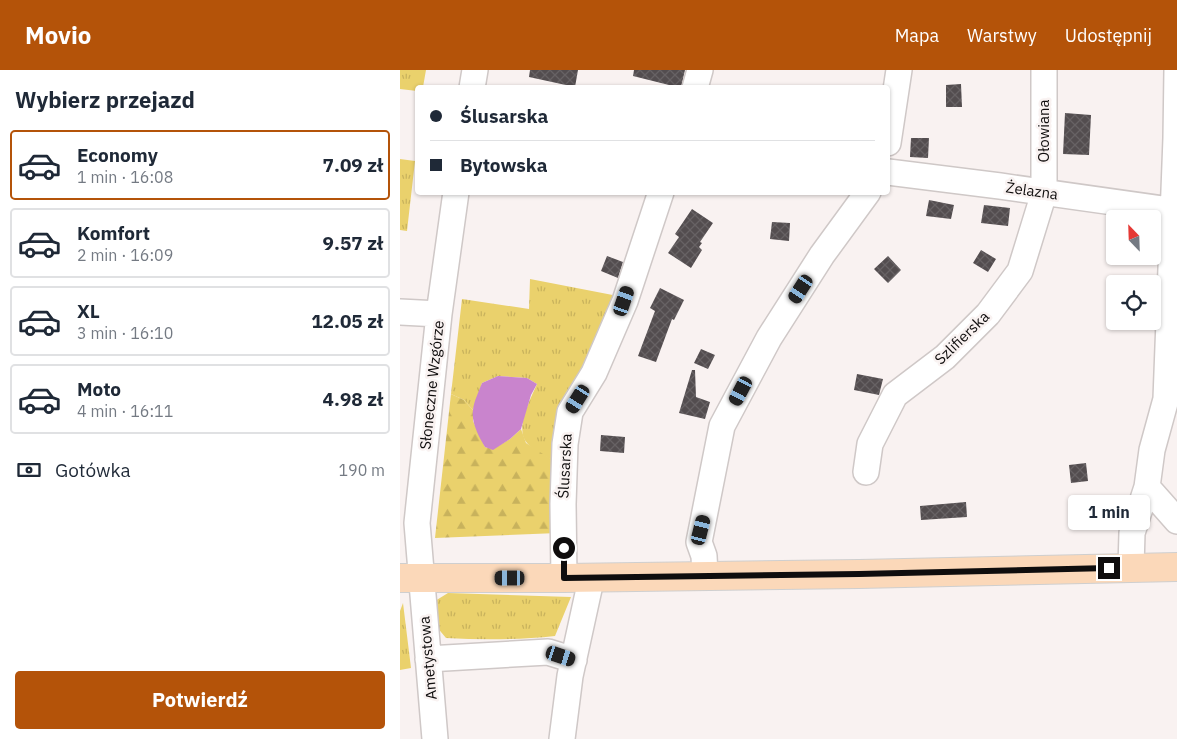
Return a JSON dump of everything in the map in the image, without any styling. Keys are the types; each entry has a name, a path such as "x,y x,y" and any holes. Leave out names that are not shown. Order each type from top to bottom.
{"main road":[{"path":"410,578 859,574 1177,567"}],"street":[{"path":"472,85 475,70"},
{"path":"696,85 700,70"},
{"path":"890,130 899,70"},
{"name":"Ołowiana","path":"1044,70 1044,193"},
{"path":"1132,567 1132,533 1148,487 1152,450 1166,399 1175,211 1177,70"},
{"name":"Żelazna","path":"890,172 1175,211"},
{"name":"Szlifierska","path":"866,472 870,444 894,395 945,357 988,314 1020,271 1044,193"},
{"name":"Słoneczne Wzgórze","path":"410,578 439,314 456,195"},
{"name":"Ślusarska","path":"562,739 574,660 589,589 576,578 563,504 565,444 570,412 594,373 624,301 660,195"},
{"path":"705,575 704,556 699,542 722,426 769,338 822,256 866,195"},
{"path":"400,312 439,314"},
{"path":"1148,487 1177,520"},
{"name":"Ametystowa","path":"410,578 428,658 435,739"},
{"path":"428,658 548,652 574,660"}],"green space":[{"path":"400,70 426,70 423,85 415,85 415,91 400,89"},
{"path":"400,159 415,161 407,231 400,230"},
{"path":"530,279 623,297 560,465 533,449 523,437 522,430 525,413 537,384 527,378 498,376 482,383 473,410 464,400 451,394 462,299 529,309"},
{"path":"451,394 464,400 473,410 473,421 485,447 493,449 510,439 521,429 526,443 560,465 558,533 435,538"},
{"path":"448,593 571,597 555,636 514,639 460,639 446,638 436,626 435,601"},
{"path":"403,603 411,668 400,670 400,611"}],"shaded area":[{"path":"498,376 527,378 537,384 531,395 521,429 493,450 485,447 480,439 474,424 473,410 482,383"}],"building":[{"path":"530,70 578,70 575,85 566,85 529,77"},
{"path":"634,70 685,70 682,85 669,85 633,76"},
{"path":"961,84 962,107 946,107 946,85"},
{"path":"1065,113 1091,115 1089,155 1063,154"},
{"path":"911,138 929,138 928,158 910,157"},
{"path":"929,200 954,205 951,219 926,216"},
{"path":"984,205 1010,208 1008,226 981,223"},
{"path":"692,209 713,223 700,242 702,243 699,247 702,250 691,268 668,253 679,237 675,234"},
{"path":"772,222 790,223 789,241 770,239"},
{"path":"981,250 996,259 988,272 973,263"},
{"path":"607,256 623,262 618,278 601,271"},
{"path":"888,256 901,270 888,283 874,269"},
{"path":"660,288 684,300 674,320 672,319 656,362 638,356 655,311 650,308"},
{"path":"701,349 715,355 708,369 694,363"},
{"path":"692,370 695,370 696,397 710,402 705,419 679,413"},
{"path":"857,374 883,379 879,395 854,390"},
{"path":"601,435 625,437 624,453 600,451"},
{"path":"1086,463 1088,481 1071,483 1069,465"},
{"path":"966,502 967,517 921,520 920,506"}],"route":[{"path":"564,548 564,578 1109,568"}]}
